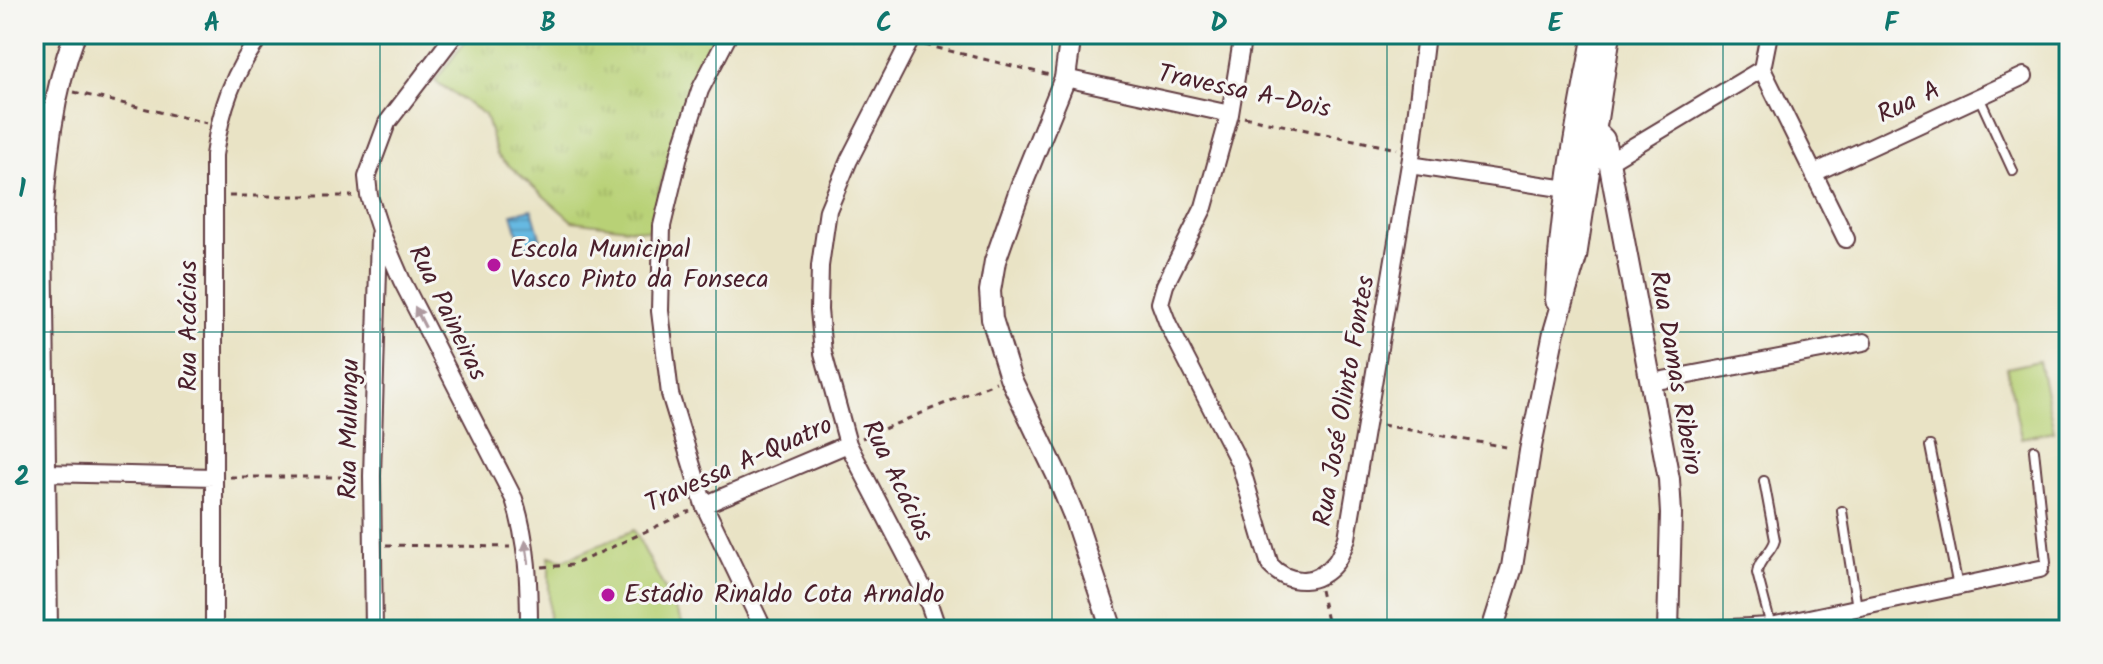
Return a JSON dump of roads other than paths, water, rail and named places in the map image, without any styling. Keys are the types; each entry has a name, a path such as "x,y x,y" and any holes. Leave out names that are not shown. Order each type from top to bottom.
{"street":[{"path":"47,630 42,221 46,161 57,88 75,34"},
{"name":"Rua Acácias","path":"214,630 214,155 223,105 248,52 262,34"},
{"name":"Rua Paineiras","path":"455,34 387,123 367,177 369,196 402,281 514,499 529,568 529,630"},
{"path":"729,34 700,90 680,152 662,226 660,311 670,394 704,505 764,630"},
{"path":"1071,34 1065,78 1022,184 995,261 990,291 992,319 1010,377 1074,516 1112,630"},
{"path":"1230,114 1243,34"},
{"name":"Rua José Olinto Fontes","path":"1230,114 1204,207 1165,285 1160,303 1240,464 1270,565 1279,575 1295,580 1318,579 1337,561 1347,538 1411,159 1426,34"},
{"path":"1554,332 1559,245 1594,34"},
{"path":"1492,630 1512,567 1530,451 1554,332 1576,257 1610,34"},
{"path":"1769,34 1762,69 1846,239"},
{"name":"Rua Acácias","path":"911,38 849,160 828,210 820,266 819,310 823,353 848,444 925,592 938,630"},
{"path":"1609,161 1762,69"},
{"name":"Rua Damas Ribeiro","path":"1586,74 1586,116 1589,124 1604,139 1609,161 1670,490 1668,629"},
{"name":"Rua A","path":"1814,173 2024,76"},
{"name":"Travessa A-Dois","path":"1065,78 1230,114"},
{"path":"1411,159 1567,189 1574,195 1575,202 1576,257"},
{"name":"Rua Mulungu","path":"374,630 372,476 380,230"},
{"path":"1652,382 1864,342"},
{"name":"Travessa A-Quatro","path":"704,505 848,444"},
{"path":"44,473 214,477"},
{"path":"1668,629 1771,626 2040,569"}],"lane":[{"path":"1979,97 2013,171"},
{"path":"1930,446 1958,588"},
{"path":"2034,450 2046,563 2040,569"},
{"path":"1764,481 1775,540 1757,573 1771,626"},
{"path":"1842,511 1852,610 1851,630"}],"water":[{"path":"532,209 541,240 522,248 512,214"}],"place":[{"name":"Escola Municipal Vasco Pinto da Fonseca","path":"494,265"},
{"name":"Estádio Rinaldo Cota Arnaldo","path":"608,595"}]}
